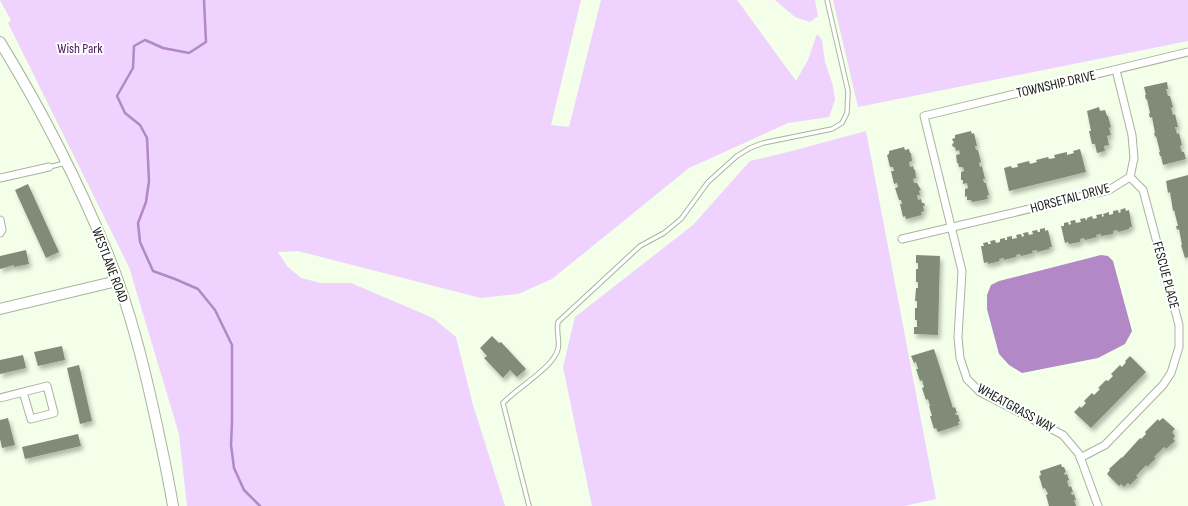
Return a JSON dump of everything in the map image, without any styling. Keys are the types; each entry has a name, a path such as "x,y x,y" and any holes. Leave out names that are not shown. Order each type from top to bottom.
{"main road":[{"name":"WESTLANE ROAD","path":"0,42 32,96 66,163 108,254 133,329 152,401 173,506"},
{"path":"0,309 118,282"}],"street":[{"name":"TOWNSHIP DRIVE","path":"924,116 1188,52"},
{"path":"1116,70 1132,135 1134,158 1130,177"},
{"name":"WHEATGRASS WAY","path":"924,116 950,228 962,271 958,337 960,358 967,379 980,392 1063,435 1079,454 1098,506"},
{"path":"0,178 49,167"},
{"name":"HORSETAIL DRIVE","path":"902,239 1108,190 1130,177"},
{"name":"FESCUE PLACE","path":"1080,458 1105,445 1163,385 1171,373 1179,347 1178,325 1143,190 1130,177"},
{"path":"0,220 2,230 0,233"},
{"path":"0,398 23,392 48,386 54,413 31,420 23,392"}],"lane":[{"path":"529,506 503,403 545,368 553,359 558,350 556,330 558,322 640,246 664,232 681,219 708,182 737,156 750,148 763,143 832,129 842,123 846,113 848,91 827,0"},
{"path":"49,167 66,163"}],"green space":[{"name":"Wish Park","path":"0,0 581,0 551,125 569,127 601,0 737,0 796,81 808,60 817,34 822,40 825,62 833,86 835,100 829,117 788,123 689,168 552,279 518,294 481,298 298,251 278,252 287,266 301,278 321,283 351,283 433,318 456,337 473,405 505,506 187,506 179,434 129,267 8,23 11,20"},
{"path":"775,0 815,0 818,16 810,22 795,17"},
{"path":"833,0 1188,0 1188,41 858,107"},
{"path":"866,131 936,499 904,506 592,506 563,367 575,317 693,225 750,161"}],"shaded area":[{"path":"1101,255 1108,256 1113,261 1132,331 1125,344 1098,358 1022,373 1009,365 999,354 987,309 987,295 991,285 999,281"}],"building":[{"path":"1167,82 1168,89 1166,89 1168,96 1170,96 1173,107 1171,108 1173,115 1175,114 1178,127 1175,127 1177,134 1179,133 1182,145 1180,146 1186,159 1163,165 1154,133 1152,117 1150,118 1149,114 1144,87"},
{"path":"1099,107 1100,111 1105,110 1108,116 1111,127 1109,128 1111,135 1107,136 1109,145 1104,146 1105,151 1097,153 1095,144 1092,144 1087,111"},
{"path":"971,131 972,134 974,133 977,146 975,146 976,150 978,150 981,162 979,163 980,167 982,166 985,179 983,179 984,183 986,183 989,195 987,196 988,199 972,202 971,200 967,200 967,196 965,197 965,189 968,188 967,183 963,184 963,180 961,180 961,172 964,171 963,167 959,167 957,163 956,155 960,154 959,150 956,151 952,144 954,143 952,139 955,138 955,135"},
{"path":"904,147 905,150 909,149 911,153 912,161 909,162 910,167 913,166 914,170 915,169 916,178 913,179 914,183 917,183 921,190 919,191 920,195 917,195 918,200 921,199 925,206 923,206 924,211 921,212 922,215 906,219 905,216 903,217 900,204 902,204 901,200 899,200 895,188 898,187 897,183 894,184 891,171 894,171 893,167 890,167 887,155 889,154 889,151"},
{"path":"1080,149 1086,172 1009,191 1004,168 1011,166 1012,168 1018,167 1017,164 1029,161 1030,164 1037,162 1036,160 1048,157 1049,159 1055,158 1054,155 1067,152 1067,155"},
{"path":"1188,175 1188,257 1185,258 1181,245 1179,229 1177,230 1176,226 1178,226 1174,210 1173,211 1170,192 1168,193 1166,181"},
{"path":"28,184 59,252 46,258 15,190"},
{"path":"1125,208 1126,211 1129,210 1132,227 1129,227 1129,229 1118,232 1117,230 1113,231 1113,234 1101,236 1101,234 1096,235 1097,237 1085,240 1084,238 1080,239 1080,242 1069,244 1068,242 1065,243 1061,226 1064,226 1064,223 1068,222 1069,225 1071,224 1070,221 1075,220 1076,223 1081,222 1080,219 1085,218 1087,220 1087,218 1092,216 1093,219 1097,218 1096,215 1102,214 1102,217 1104,216 1103,214 1109,212 1109,215 1113,214 1113,211 1118,210 1119,213 1121,212 1120,210"},
{"path":"1045,228 1045,231 1048,230 1052,247 1049,247 1049,249 1037,252 1037,250 1032,251 1033,253 1021,256 1020,254 1016,255 1016,257 1004,260 1004,258 999,259 1000,261 988,264 988,262 984,263 981,246 984,246 983,243 988,242 988,244 991,244 990,241 995,240 996,243 1000,242 1000,239 1005,238 1005,240 1007,240 1007,237 1012,236 1012,239 1017,238 1016,235 1021,234 1022,237 1024,236 1023,233 1028,232 1029,235 1033,234 1032,231 1037,230 1040,232 1040,229"},
{"path":"26,250 29,264 14,267 14,265 0,269 0,256"},
{"path":"916,255 940,256 938,335 914,334 914,327 917,327 917,320 915,320 915,308 917,308 917,301 915,301 916,288 918,288 918,282 916,282 916,269 918,269 918,263 916,263"},
{"path":"492,336 499,343 501,342 526,369 517,377 510,370 503,378 484,358 487,356 480,348"},
{"path":"62,346 65,360 38,366 34,352"},
{"path":"934,349 953,408 955,407 957,413 955,413 958,415 960,421 958,422 959,425 938,432 936,428 934,429 930,416 932,416 928,399 926,400 922,388 924,387 922,380 920,381 916,369 918,369 916,362 914,363 911,356"},
{"path":"23,355 26,368 0,374 0,360"},
{"path":"1130,356 1146,372 1091,428 1074,412 1086,403 1084,401 1092,393 1094,395 1100,389 1098,388 1106,380 1108,381 1113,376 1111,374 1120,365 1122,367"},
{"path":"79,365 92,421 80,424 67,368"},
{"path":"8,418 15,445 2,448 0,439 0,420"},
{"path":"1163,418 1175,429 1172,432 1175,436 1173,439 1175,441 1166,449 1164,447 1154,457 1156,458 1147,467 1146,465 1136,476 1138,477 1130,485 1128,483 1124,487 1121,484 1119,486 1107,474 1110,470 1109,469 1122,458 1140,438 1141,439 1146,434 1145,432 1158,419 1159,421"},
{"path":"78,434 81,446 25,459 22,447"},
{"path":"1061,464 1066,472 1064,473 1065,475 1067,474 1069,480 1067,481 1069,487 1071,486 1073,492 1071,492 1072,495 1074,494 1076,506 1049,506 1046,495 1048,494 1045,488 1043,489 1039,476 1041,475 1040,471"}],"waterway":[{"path":"204,0 206,42 189,53 163,48 145,40 134,46 133,68 117,96 125,113 140,125 147,138 149,181 146,202 138,223 140,242 153,271 198,289 215,310 232,345 231,445 234,468 244,490 260,506"}]}
